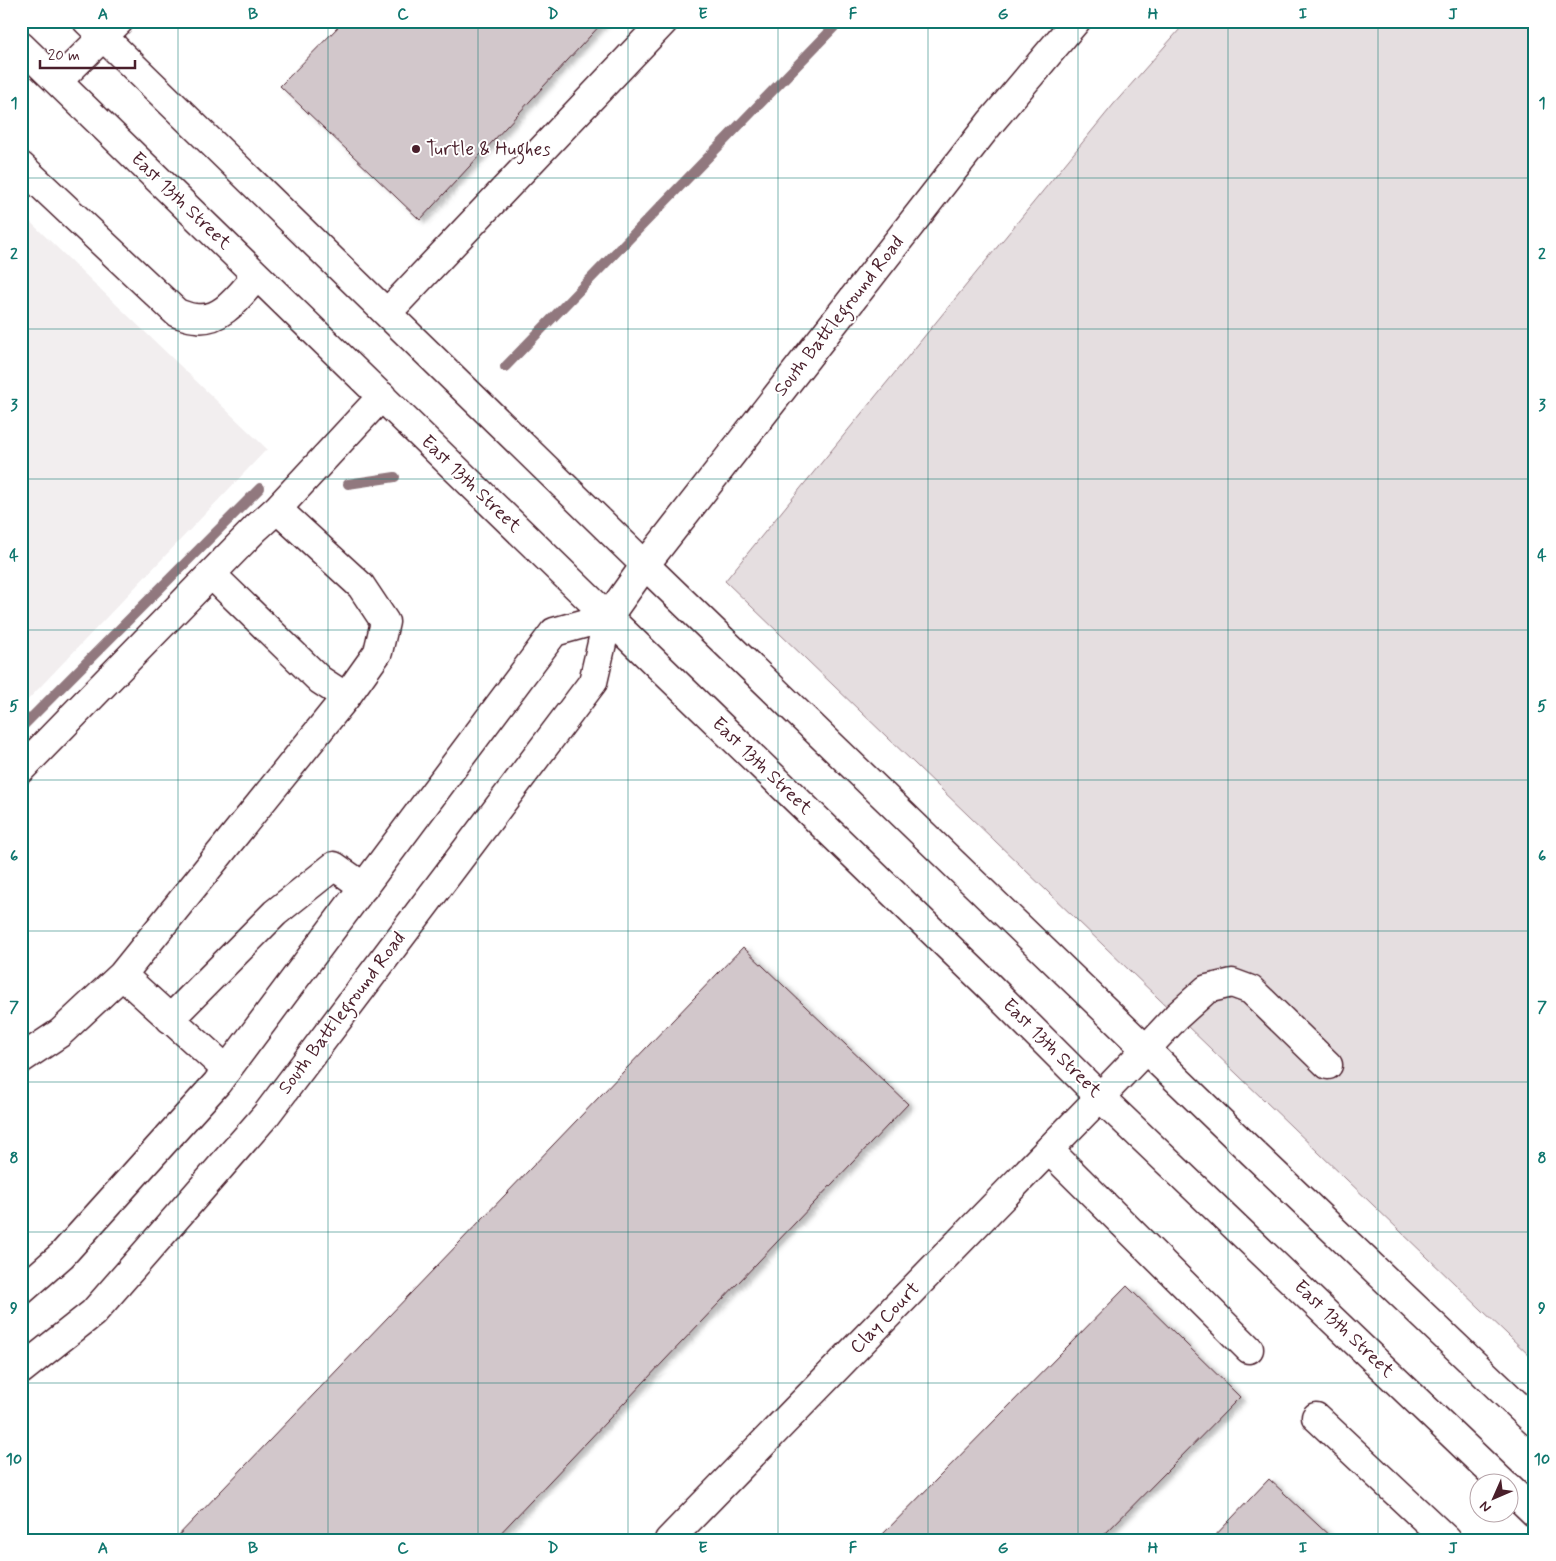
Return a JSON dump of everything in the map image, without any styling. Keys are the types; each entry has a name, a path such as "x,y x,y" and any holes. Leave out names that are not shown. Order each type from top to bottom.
{"main road":[{"path":"387,313 664,21"},
{"name":"South Battleground Road","path":"21,1370 93,1313 266,1115 593,682 608,617 645,565 990,123 1076,21"},
{"path":"58,81 103,27 387,313 645,565 1535,1422"},
{"name":"East 13th Street","path":"21,46 988,985 1100,1097 1494,1474"},
{"path":"21,166 177,313 196,318 210,318 222,313 258,276"},
{"path":"21,769 276,509 382,396"},
{"path":"21,1059 60,1033 122,975 346,697 378,652 385,622 361,586 276,509"},
{"path":"212,574 320,680 346,697"},
{"path":"21,1291 62,1256 211,1090 554,632 608,617"},
{"path":"170,1018 275,913 334,866 364,887"},
{"path":"122,975 227,1070"},
{"name":"Clay Court","path":"676,1537 1177,1016 1207,989 1232,983 1251,990 1328,1065"},
{"path":"1049,1150 1250,1349"},
{"path":"1316,1417 1447,1540"},
{"path":"1518,1497 1535,1513"}],"shaded area":[{"path":"1187,21 1535,21 1535,1361 725,581 1113,105"},
{"path":"21,213 267,449 21,707"}],"building":[{"name":"Turtle & Hughes","path":"344,21 604,21 420,220 280,86"},
{"path":"743,947 908,1104 494,1540 174,1540"},
{"path":"1127,1286 1240,1397 1099,1540 877,1540"},
{"path":"1269,1479 1334,1540 1211,1540"}],"waterway":[{"path":"505,367 840,21"},
{"path":"348,484 395,477"},
{"path":"21,728 260,488"}],"place":[{"name":"Turtle & Hughes","path":"416,149"}]}
